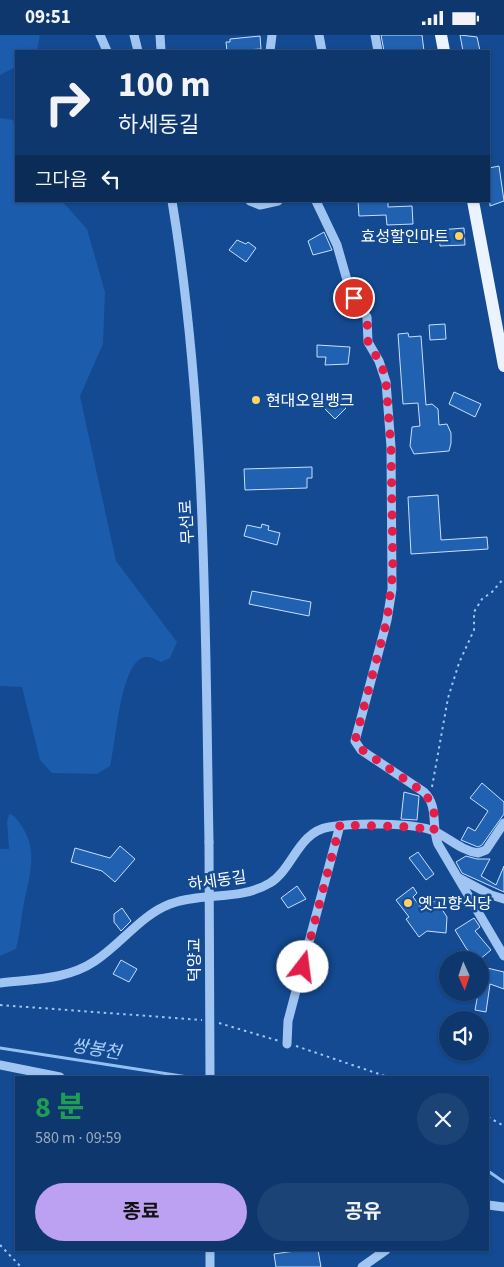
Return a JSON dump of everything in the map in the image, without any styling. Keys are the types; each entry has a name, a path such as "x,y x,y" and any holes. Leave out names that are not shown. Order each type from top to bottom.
{"main road":[{"path":"441,35 444,50"},
{"path":"472,202 504,366"}],"street":[{"path":"100,35 107,50"},
{"path":"134,35 138,50"},
{"path":"160,35 161,50"},
{"path":"270,50 272,35"},
{"path":"319,35 322,50"},
{"path":"375,35 378,50"},
{"name":"무선로","path":"172,202 181,256 194,376 205,622 209,842"},
{"path":"252,202 260,205 274,202"},
{"path":"316,202 337,245 352,294 367,317 368,342 382,366 386,382 391,447 392,589 387,620 355,741 361,749 424,792 430,799 434,812 434,831 438,844 504,956"},
{"name":"하세동길","path":"0,983 58,976 78,970 94,962 152,914 168,905 200,897 237,894 264,886 283,871 298,847 324,828 340,825 414,827 434,831 470,851 481,853 486,850 504,823"},
{"path":"287,1044 288,1021 340,825"},
{"name":"덕양교","path":"209,842 210,1076"},
{"path":"458,877 491,895 504,899"},
{"path":"0,1065 55,1076"},
{"path":"489,1205 504,1207"},
{"path":"210,1251 210,1267"},
{"path":"362,1267 385,1251"}],"path":[{"path":"430,799 448,698 474,630 474,612 482,599 492,592 504,578"},
{"path":"0,1005 208,1021"},
{"path":"216,1023 318,1052 385,1076"},
{"path":"489,1118 504,1126"},
{"path":"0,1245 21,1267"}],"shaded area":[{"path":"0,35 40,35 37,50 15,50 15,68 0,75"},
{"path":"0,118 13,120 15,127 15,202 63,202 87,229 105,292 103,344 80,396 116,561 177,642 170,658 161,662 147,657 138,661 131,671 121,704 110,766 97,774 52,773 40,760 22,687 0,686"},
{"path":"9,814 14,816 28,837 31,868 16,949 0,956 0,849 9,849 7,821"}],"building":[{"path":"381,35 422,35 424,50 384,50"},
{"path":"460,35 477,37 480,50 463,50"},
{"path":"260,36 261,49 227,50 226,42 230,42 230,39"},
{"path":"499,166 504,201 490,206 490,202 490,168"},
{"path":"358,202 388,202 388,207 412,206 413,224 387,225 386,215 359,216"},
{"path":"464,228 465,245 440,246 439,230"},
{"path":"324,232 332,250 313,255 308,241"},
{"path":"237,240 246,244 248,242 256,248 246,262 229,250"},
{"path":"445,324 446,339 430,340 429,325"},
{"path":"408,333 409,337 421,336 426,405 432,404 438,409 439,425 447,424 451,433 449,451 414,454 410,446 412,427 420,426 418,403 403,404 398,334"},
{"path":"317,345 350,347 348,364 325,365 326,357 317,357"},
{"path":"454,392 481,404 475,417 449,404"},
{"path":"331,394 346,408 335,419 321,405"},
{"path":"312,467 312,478 307,478 307,488 245,490 244,469"},
{"path":"438,495 441,540 487,537 488,549 411,554 408,497"},
{"path":"262,524 269,526 268,530 280,533 277,545 244,536 247,525 261,528"},
{"path":"252,591 311,602 309,616 249,604"},
{"path":"482,783 504,802 504,814 482,845 478,847 461,840 468,827 475,831 488,811 470,798"},
{"path":"404,792 419,796 417,820 401,819"},
{"path":"120,846 135,859 115,882 102,871 71,862 75,848 110,858"},
{"path":"418,852 434,874 426,880 409,858"},
{"path":"466,856 477,859 490,859 481,876 496,885 504,866 504,892 462,873 456,862"},
{"path":"297,886 306,899 288,908 281,898"},
{"path":"413,887 417,893 413,897 422,909 436,900 447,917 446,933 427,931 419,937 406,919 409,917 396,900"},
{"path":"122,908 131,921 121,931 114,922 114,914"},
{"path":"474,918 480,927 475,931 491,950 489,952 468,951 455,930"},
{"path":"121,960 137,969 129,982 113,974"},
{"path":"489,968 504,972 504,989 490,984 489,991"},
{"path":"477,1001 488,1001 486,1011 475,1010"},
{"path":"295,1251 318,1251 321,1267 276,1267 274,1254"}],"waterway":[{"name":"쌍봉천","path":"0,1048 182,1076"},
{"name":"쌍봉천","path":"489,1172 504,1182"}],"place":[{"name":"효성할인마트","path":"459,236"},
{"name":"현대오일뱅크","path":"256,400"},
{"name":"옛고향식당","path":"408,903"}],"route":[{"path":"303,967 340,825 414,827 434,831 435,816 432,803 426,794 358,747 355,741 387,620 393,571 391,447 386,382 380,361 368,342 367,317 354,298"}]}
